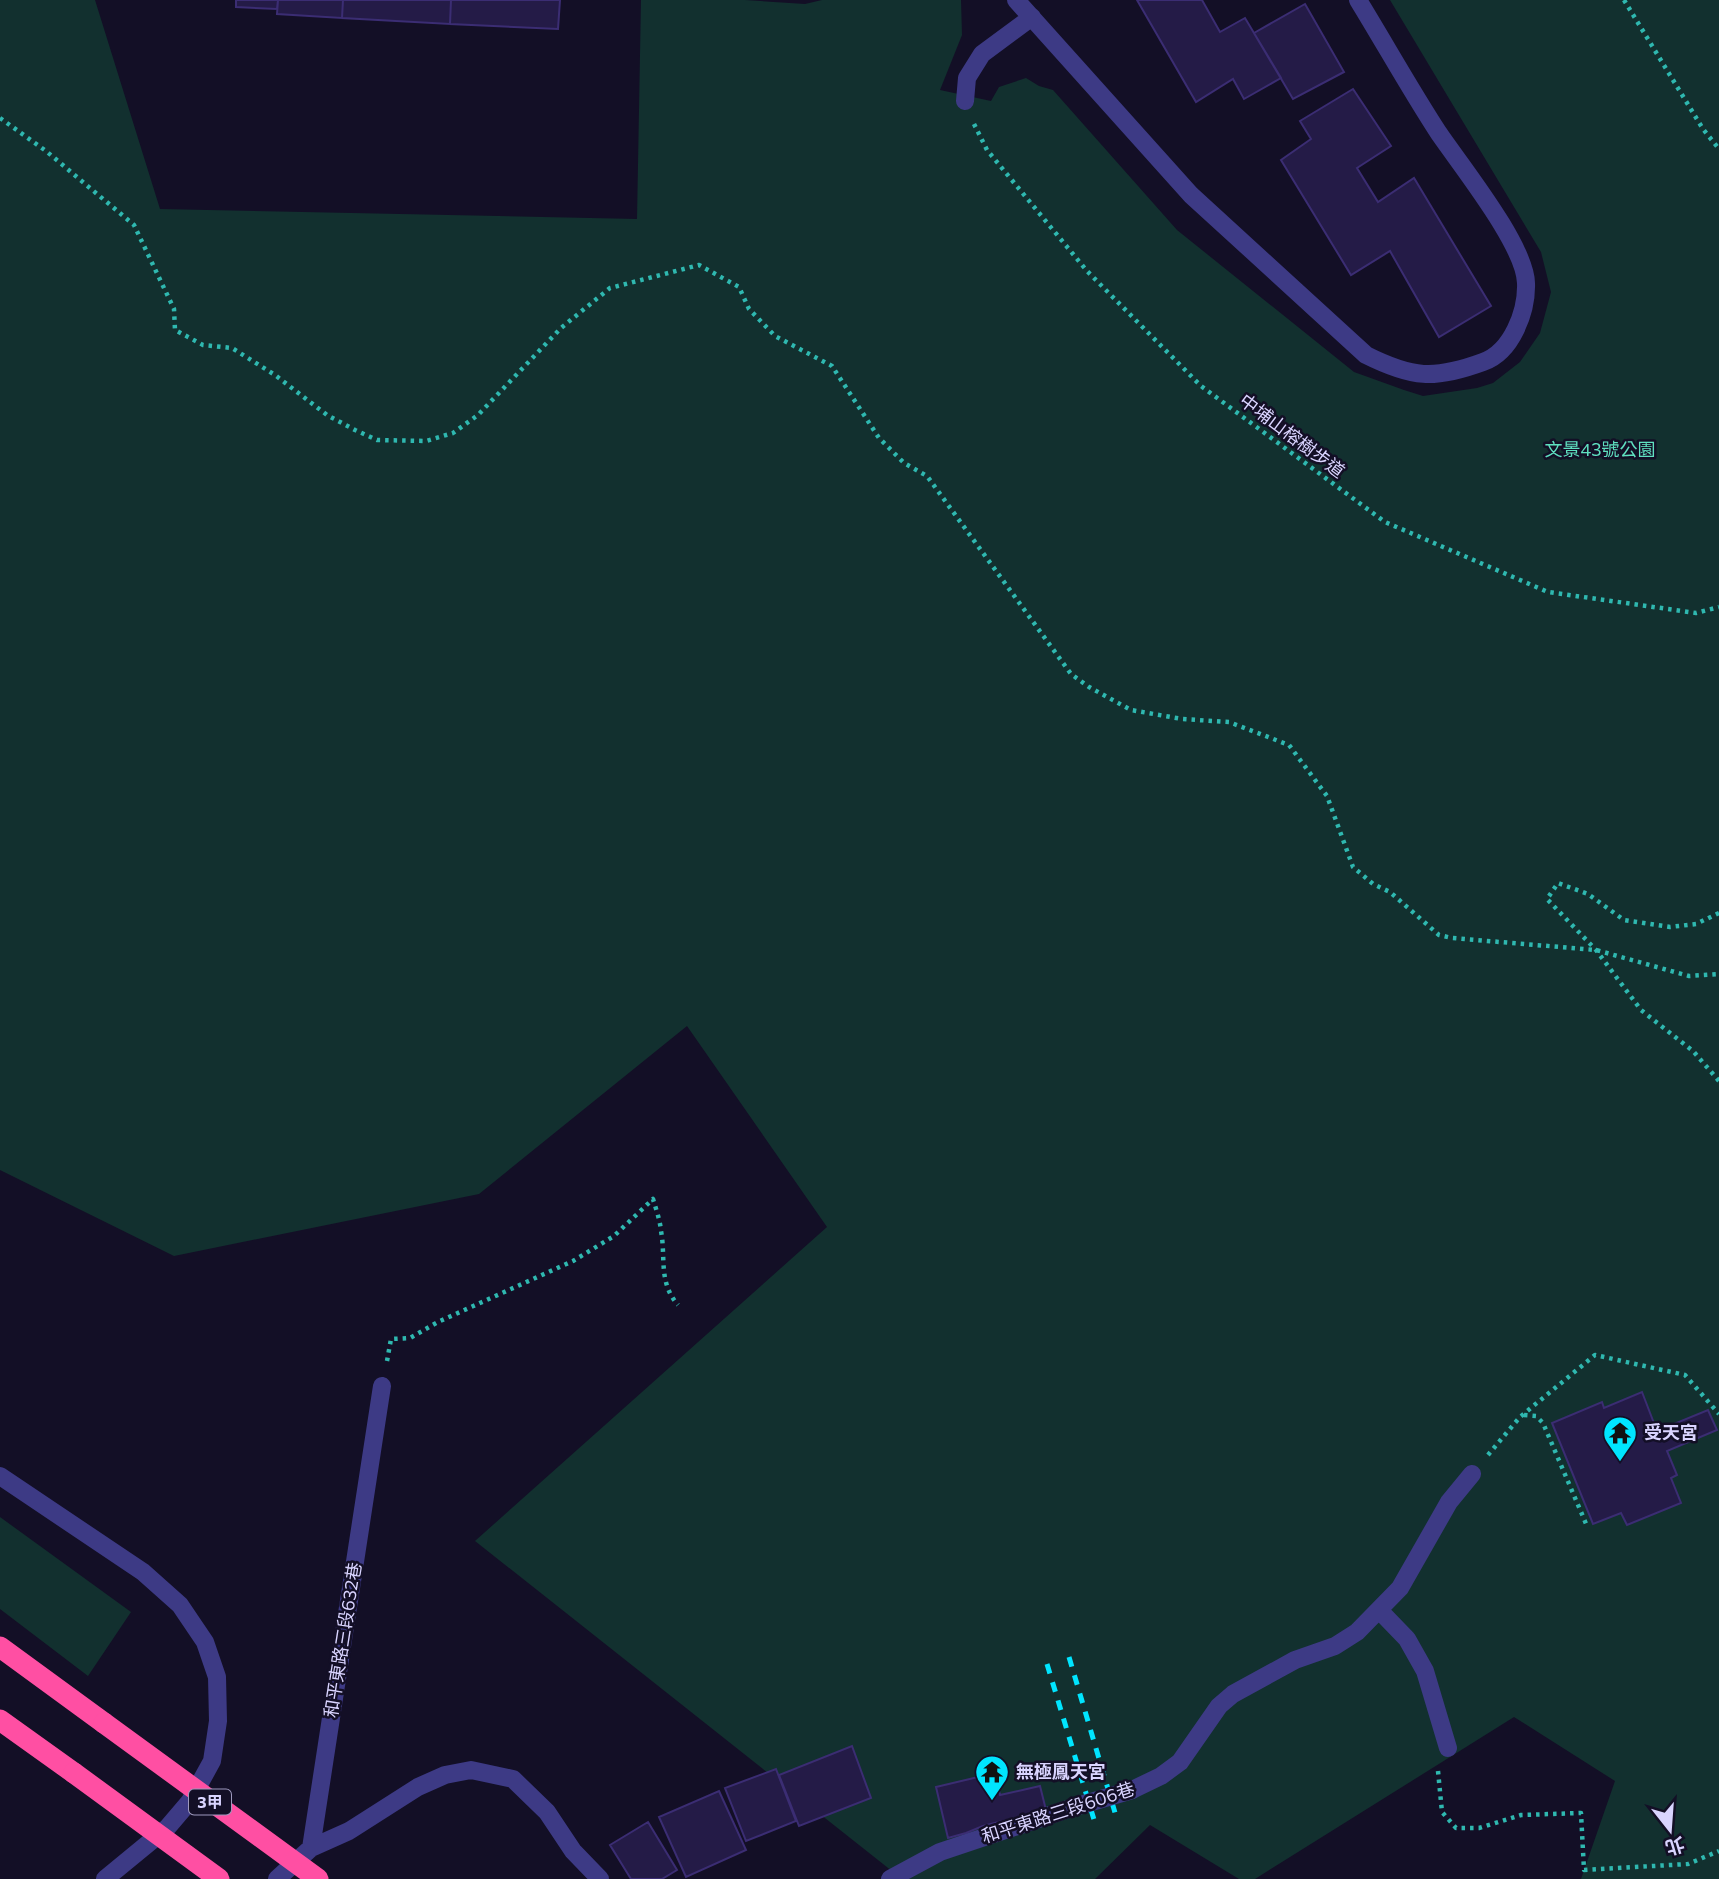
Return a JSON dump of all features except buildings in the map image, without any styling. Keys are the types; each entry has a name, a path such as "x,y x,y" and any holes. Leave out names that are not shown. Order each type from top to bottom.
{"highway":[{"name":"3甲","path":"0,1647 318,1879"},
{"path":"0,1720 219,1879"}],"street":[{"path":"1016,0 1191,195 1366,355 1394,369 1424,376 1457,372 1488,360 1509,342 1522,313 1526,281 1516,246 1438,131 1358,0"},
{"path":"965,101 967,78 982,54 1032,17"},
{"name":"和平東路三段632巷","path":"311,1848 382,1386"},
{"name":"和平東路三段606巷","path":"890,1879 940,1852 1132,1790 1161,1776 1180,1762 1219,1706 1234,1694 1295,1660 1335,1646 1357,1632 1400,1588 1449,1502 1472,1474"},
{"path":"0,1476 143,1572 180,1605 205,1642 217,1677 218,1721 212,1761 196,1791 167,1828 105,1879"},
{"path":"1379,1610 1407,1639 1425,1671 1448,1748"},
{"path":"277,1879 311,1848 349,1831 418,1787 445,1775 471,1770 513,1779 547,1812 573,1851 600,1879"}],"path":[{"path":"1624,0 1703,129 1719,149"},
{"name":"中埔山榕樹步道","path":"965,101 987,150 1096,281 1201,386 1385,522 1548,592 1696,613 1719,607"},
{"path":"0,118 46,151 134,225 174,309 175,330 203,345 232,348 275,375 327,415 377,440 426,441 453,433 478,415 561,328 610,288 699,265 739,286 749,309 775,336 832,366 879,438 904,463 927,476 1071,674 1131,710 1182,719 1229,722 1289,745 1327,796 1353,867 1373,884 1390,892 1439,935 1596,950 1689,976 1719,974"},
{"path":"1719,913 1696,924 1670,927 1624,920 1588,894 1558,883 1547,900 1596,950 1641,1010 1693,1051 1719,1081"},
{"path":"382,1386 391,1339 410,1338 438,1322 573,1261 614,1236 653,1199 662,1232 662,1272 669,1295 678,1305"},
{"path":"1472,1474 1520,1417 1595,1355 1685,1375 1719,1414"},
{"path":"1520,1417 1527,1413 1536,1416 1542,1423 1587,1526"},
{"path":"1448,1748 1437,1750 1442,1812 1456,1829 1479,1828 1521,1815 1581,1813 1584,1870 1688,1864 1719,1851"}],"green space":[{"name":"文景43號公園","path":"0,0 95,0 160,209 637,219 641,0 745,0 805,4 822,0 961,0 962,35 940,90 991,101 999,87 1026,78 1053,90 1177,230 1354,372 1423,396 1493,383 1520,362 1540,333 1551,292 1541,252 1390,0 1719,0 1719,1879 1581,1879 1615,1781 1514,1717 1255,1879 1239,1879 1150,1825 1095,1879 902,1879 475,1541 827,1227 687,1026 479,1194 174,1256 0,1170"},
{"path":"0,1517 131,1612 88,1676 0,1609"}],"railway":[{"path":"1069,1657 1116,1816"},
{"path":"1047,1664 1095,1823"}],"place":[{"name":"受天宮","path":"1620,1463"},
{"name":"無極鳳天宮","path":"992,1802"}]}
